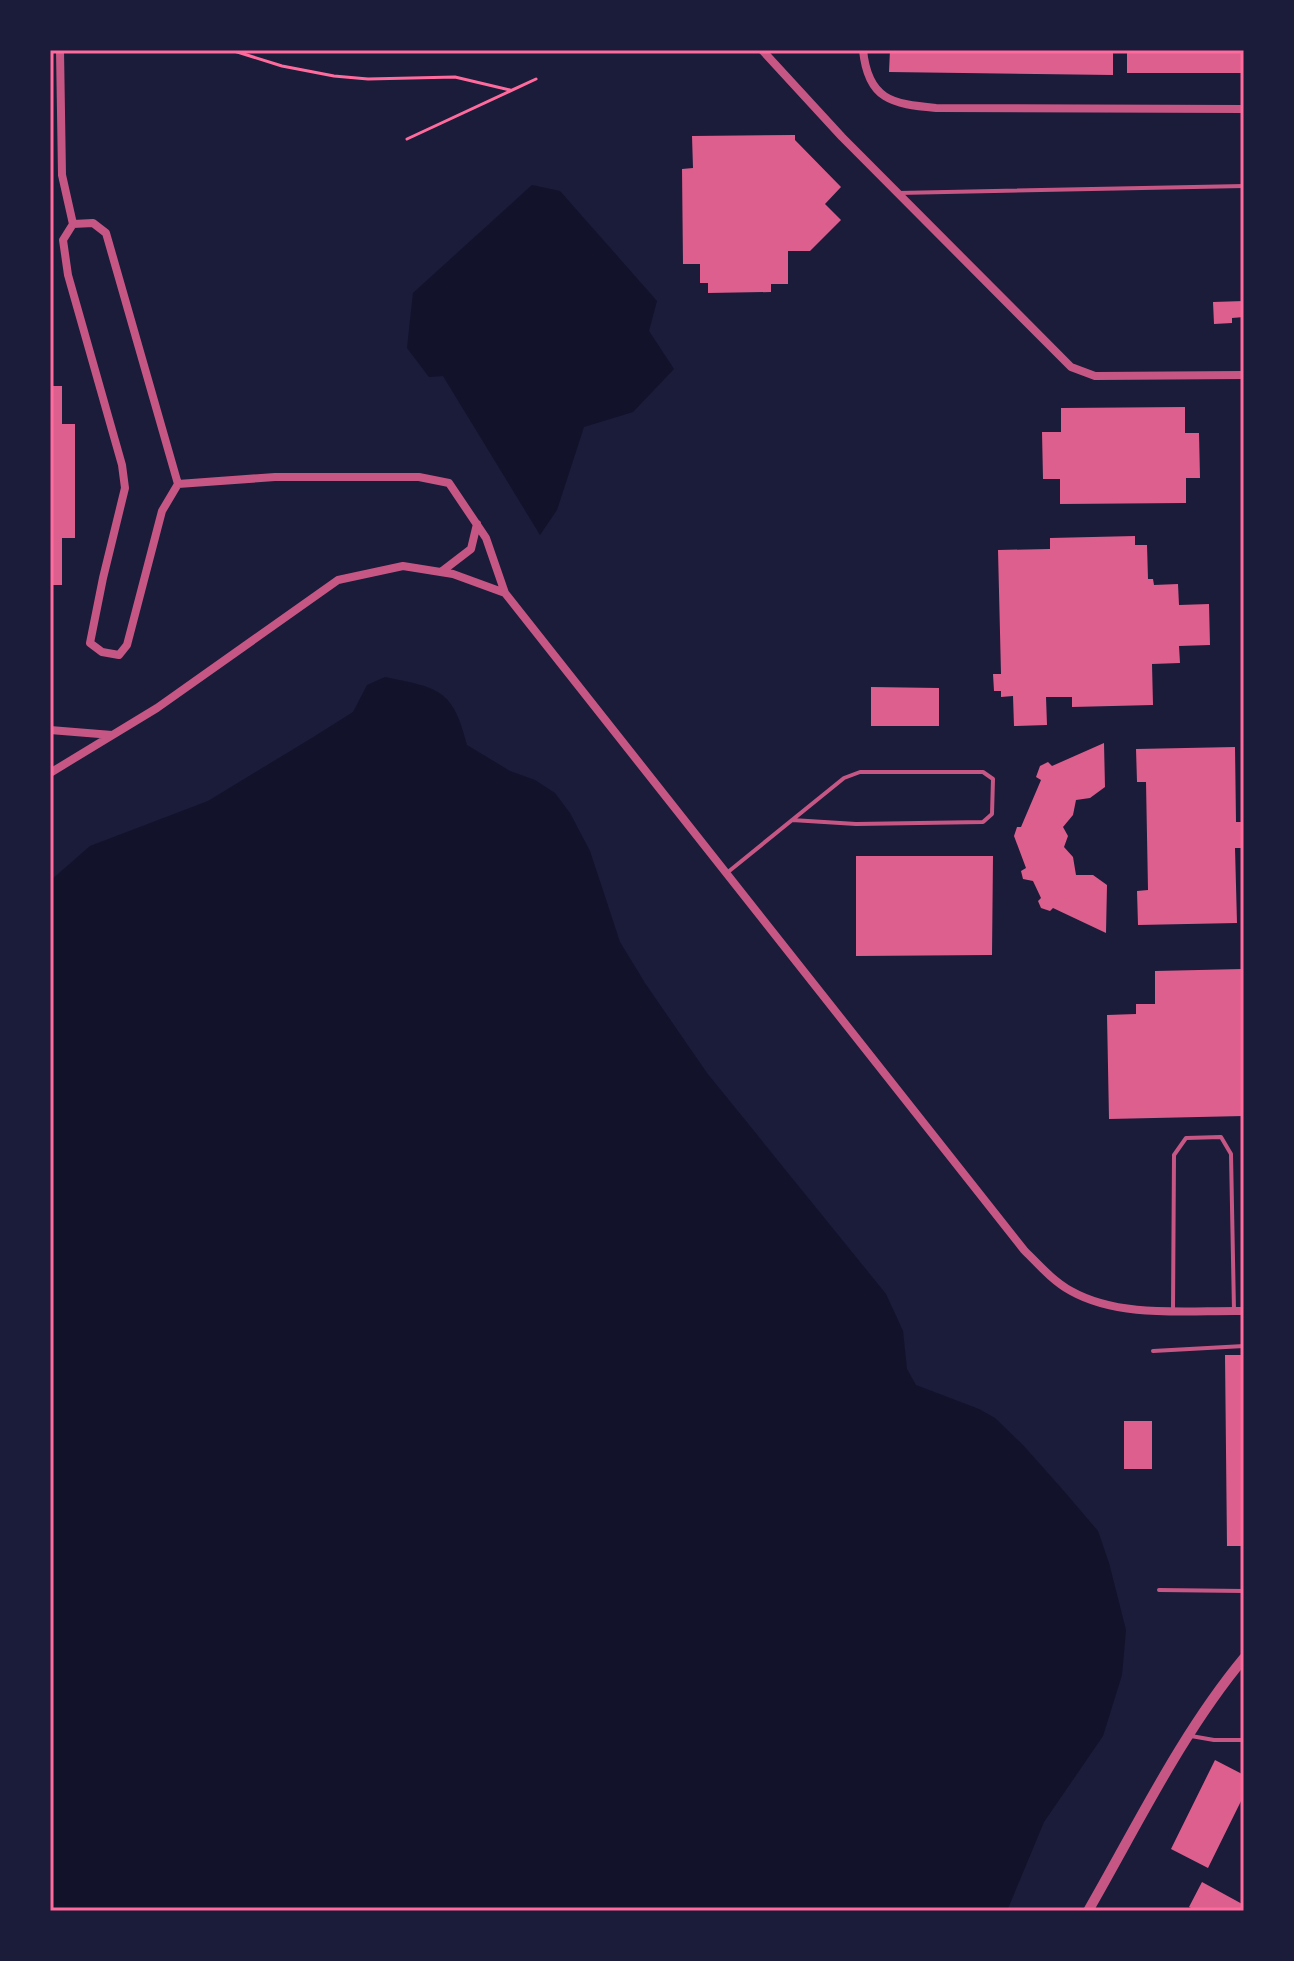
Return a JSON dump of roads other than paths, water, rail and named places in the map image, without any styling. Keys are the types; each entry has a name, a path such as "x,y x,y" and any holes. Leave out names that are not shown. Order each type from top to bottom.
{"street":[{"path":"60,50 62,175 73,224 63,240 68,275 122,465 125,488 90,643 102,652 119,655 127,645 162,511 178,484 106,233 93,223 73,224"},
{"path":"762,50 897,193 1071,367 1095,376 1244,375"},
{"path":"863,50 868,76 874,87 880,94 902,105 936,108 1244,109"},
{"path":"178,484 275,477 419,477 449,483 486,538 505,593 1015,1238 1049,1276 1072,1292 1104,1304 1173,1310 1244,1311"},
{"path":"441,572 471,549 477,524"},
{"path":"50,773 157,708 338,580 403,566 453,574 505,593"},
{"path":"50,730 113,735"},
{"path":"1088,1911 1189,1736 1244,1658"}],"lane":[{"path":"897,193 1244,186"},
{"path":"726,874 792,820 844,778 860,772 983,772 993,779 992,814 983,822 856,824 792,820"},
{"path":"1173,1310 1174,1155 1186,1138 1221,1137 1231,1154 1234,1311"},
{"path":"1153,1351 1244,1346"},
{"path":"1159,1590 1244,1591"},
{"path":"1189,1736 1244,1740"}]}
